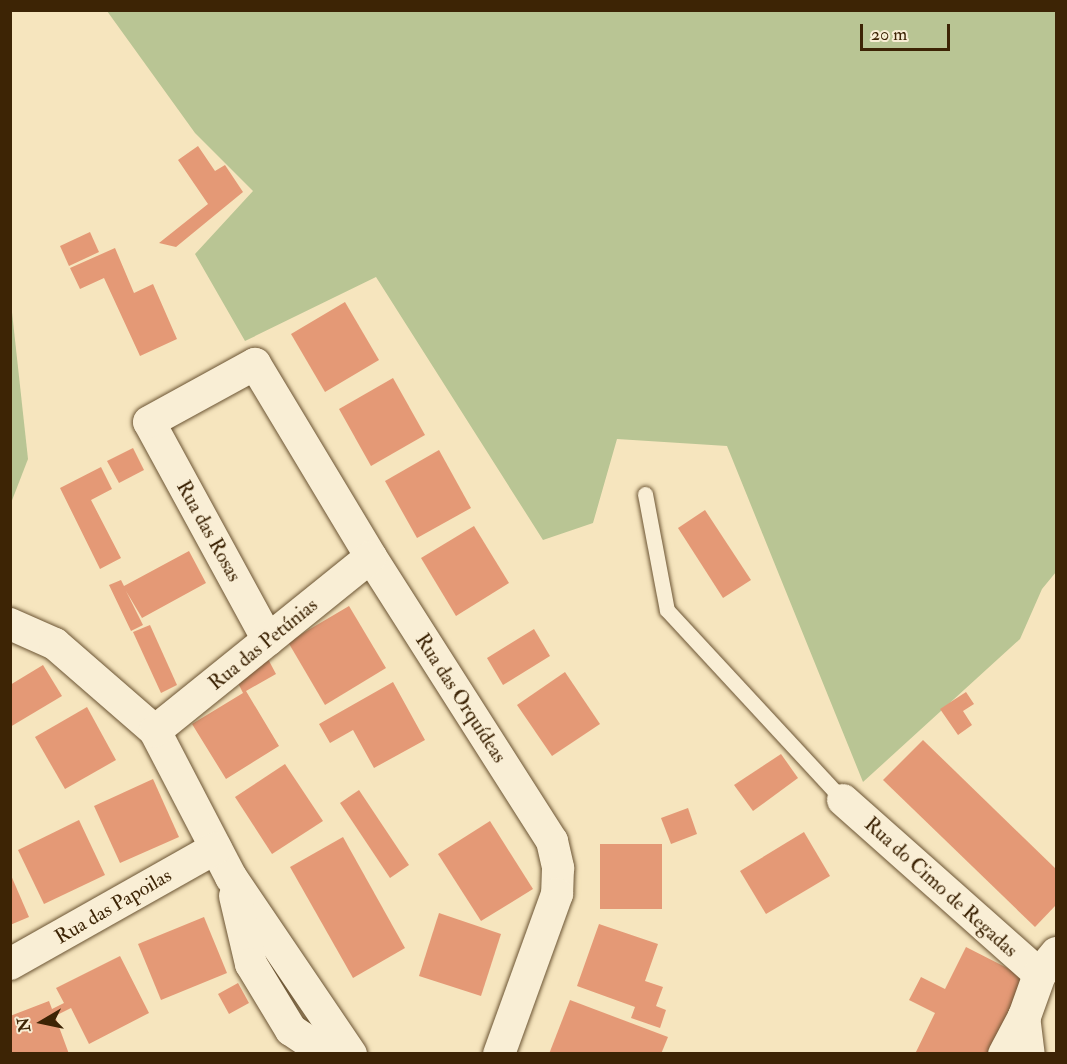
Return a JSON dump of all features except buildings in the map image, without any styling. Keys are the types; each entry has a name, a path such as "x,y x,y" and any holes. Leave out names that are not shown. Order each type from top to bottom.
{"street":[{"name":"Rua das Orquídeas","path":"149,422 255,364 371,557 552,841 558,868 554,904 499,1053"},
{"name":"Rua das Rosas","path":"149,422 268,640"},
{"name":"Rua das Petúnias","path":"155,731 371,557"},
{"path":"10,624 55,644 155,731 231,877 351,1053"},
{"name":"Rua do Cimo de Regadas","path":"843,800 1048,963"},
{"name":"Rua das Papoilas","path":"10,964 216,848"},
{"path":"231,877 251,964 291,1030 327,1053"},
{"path":"1004,1053 1048,963"},
{"path":"1024,1016 1029,1053"}],"lane":[{"path":"645,494 667,610 843,800"}],"green space":[{"path":"107,11 1056,11 1056,572 1042,589 1020,639 863,782 727,446 617,439 593,523 543,540 376,277 245,341 195,254 253,191 195,133"},
{"path":"10,294 28,459 11,503 10,503"}]}
